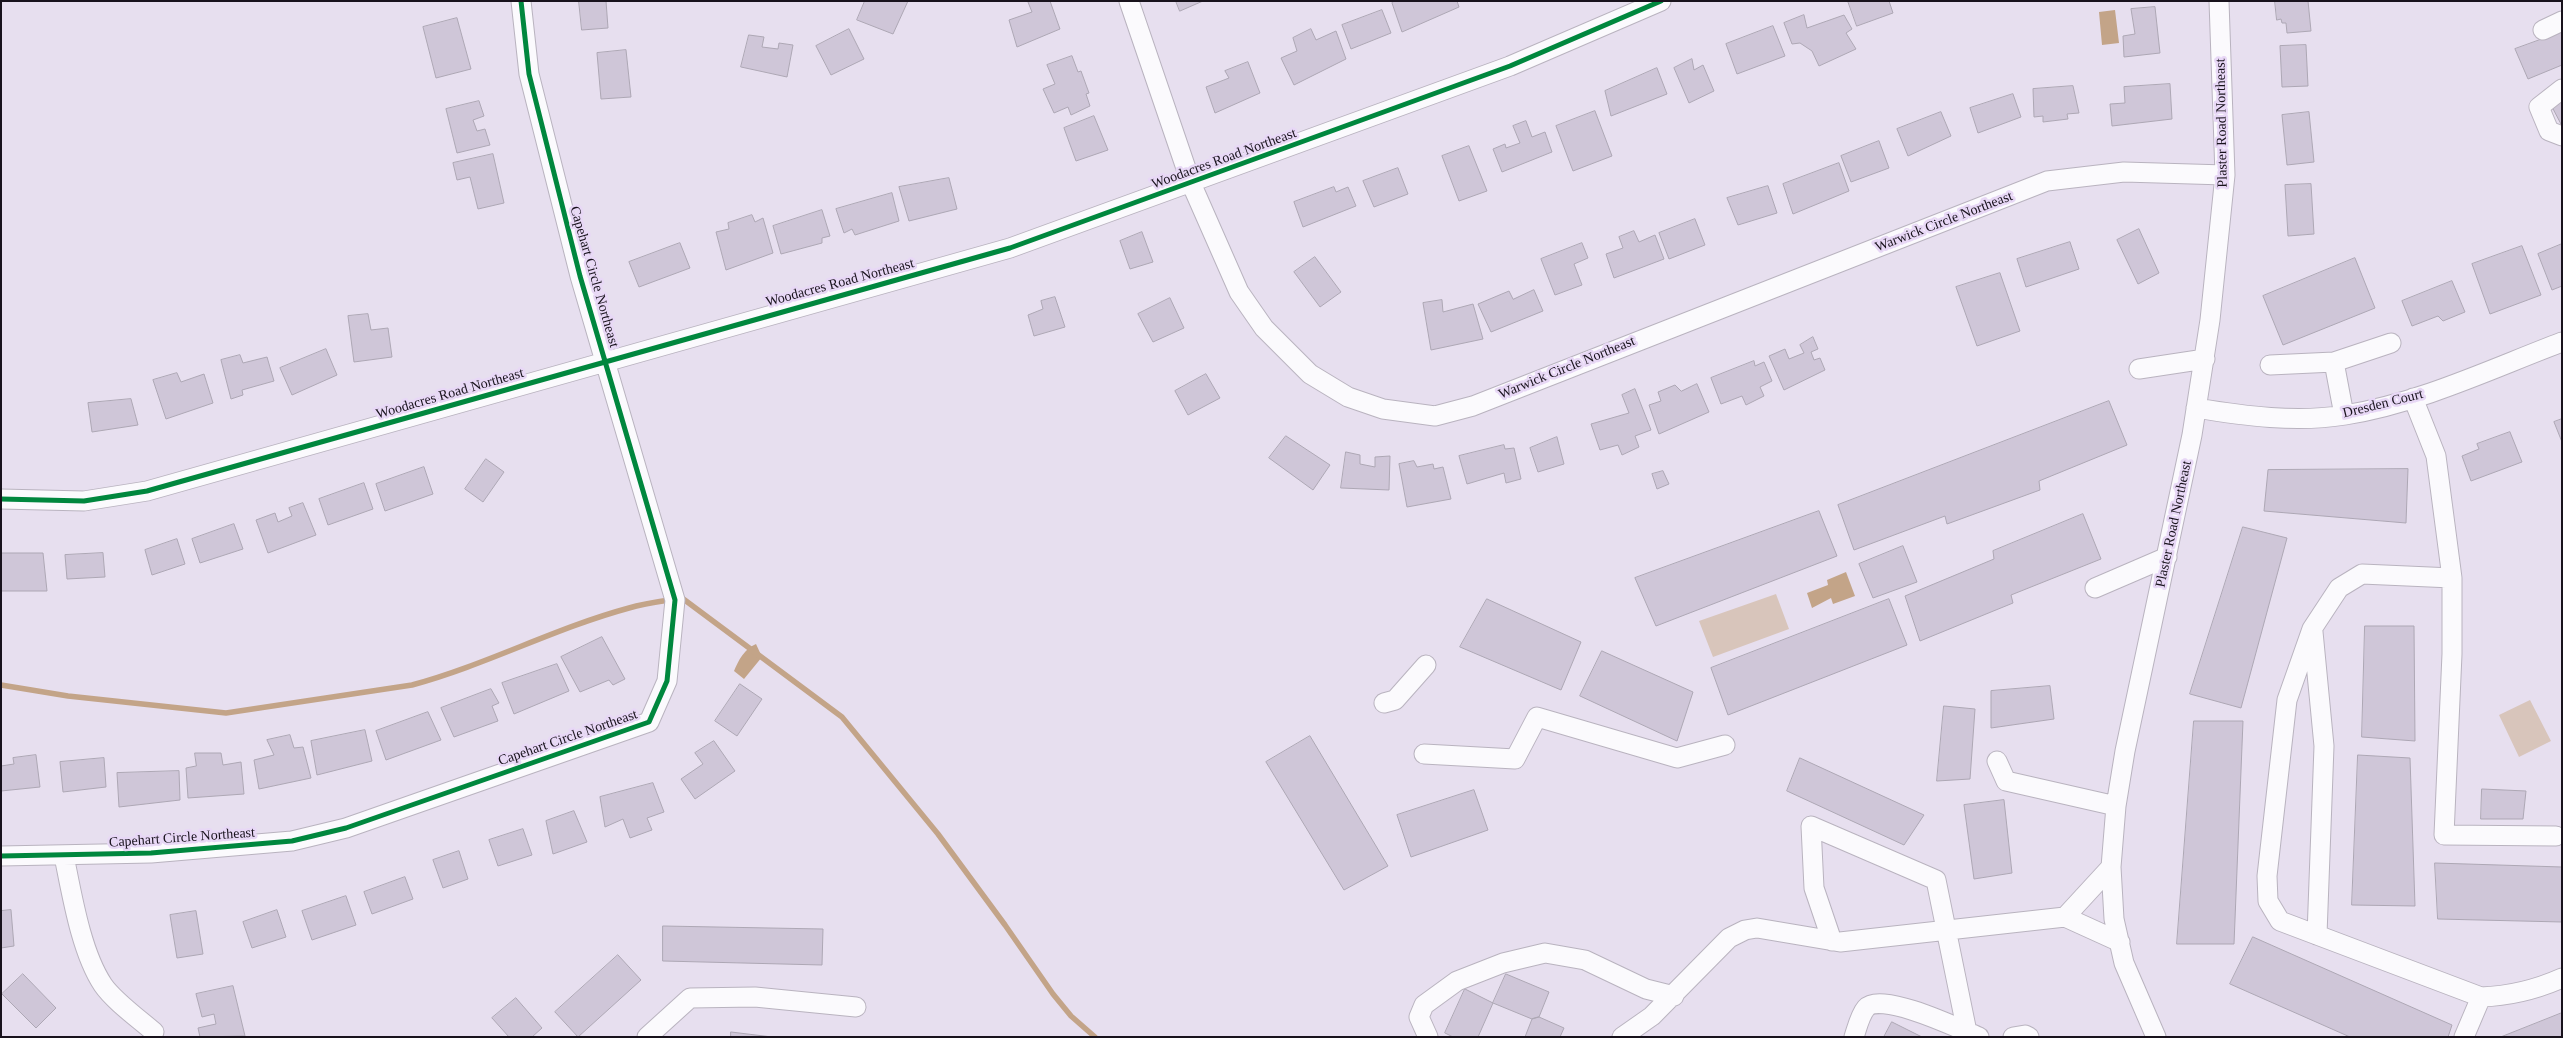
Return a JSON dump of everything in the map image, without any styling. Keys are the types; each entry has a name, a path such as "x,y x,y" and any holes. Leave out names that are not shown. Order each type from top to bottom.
{"street":[{"name":"Capehart Circle Northeast","path":"1,856 151,853 292,841 346,828 649,722 667,681 675,600 607,362 580,276 529,74 520,1"},
{"name":"Warwick Circle Northeast","path":"1130,1 1191,183 1239,292 1264,328 1310,374 1348,397 1383,409 1435,416 1473,406 2047,181 2124,172 2225,175"},
{"name":"Woodacres Road Northeast","path":"1,499 84,501 147,491 1010,248 1510,66 1661,1"},
{"name":"Plaster Road Northeast","path":"2156,1037 2124,962 2114,919 2111,867 2116,806 2125,750 2167,557 2205,359 2225,175 2219,1"},
{"path":"2543,30 2562,21"},
{"path":"2562,89 2538,107 2549,131 2562,136"},
{"name":"Dresden Court","path":"2196,408 2254,416 2298,418 2344,415 2413,398 2562,342"},
{"path":"2270,365 2334,362 2391,343"},
{"path":"2139,369 2205,359"},
{"path":"2334,362 2344,415"},
{"path":"2413,398 2436,456 2452,578 2452,654 2444,835 2556,836"},
{"path":"2095,588 2167,557"},
{"path":"2452,578 2362,574 2339,588 2312,629 2287,700 2267,876 2268,901 2280,921 2480,997 2504,996 2538,988 2562,978"},
{"path":"2312,629 2324,746 2317,935"},
{"path":"1384,703 1395,700 1426,665"},
{"path":"1424,754 1515,760 1538,717 1677,758 1725,745"},
{"path":"1997,761 2006,781 2116,806"},
{"path":"1832,941 1814,888 1811,826 1936,880 1973,1034"},
{"path":"64,856 75,908 88,950 103,985 154,1032"},
{"path":"2065,917 2111,867"},
{"path":"1622,1037 1652,1016 1674,996 1729,938 1745,930 1757,928 1832,941 2065,917 2120,942"},
{"path":"1428,1037 1419,1017 1424,1005 1450,986 1503,963 1545,953 1585,960 1646,989 1674,996"},
{"path":"647,1037 690,998 754,997 856,1007"},
{"path":"2464,1037 2480,997"},
{"path":"1854,1037 1866,1008 1877,1002 1900,1006 1973,1034"},
{"path":"2013,1037 2025,1035 2029,1037"}],"shaded area":[{"path":"2115,10 2119,43 2102,45 2099,12"},
{"path":"1846,572 1855,596 1833,604 1831,598 1812,608 1807,593 1828,585 1827,580"},
{"path":"1776,594 1789,629 1713,657 1699,621"},
{"path":"756,644 762,657 744,679 734,671 745,652"},
{"path":"2530,700 2551,741 2519,757 2499,715"}],"building":[{"path":"579,1 606,1 608,28 582,30"},
{"path":"865,1 908,1 893,34 857,20"},
{"path":"1050,1 1060,29 1017,47 1009,20 1032,12 1028,2"},
{"path":"1176,1 1203,1 1180,11"},
{"path":"1395,1 1457,1 1459,7 1402,32 1392,3"},
{"path":"1848,1 1889,1 1893,13 1857,26"},
{"path":"2275,1 2308,1 2311,31 2287,33 2286,23 2282,23 2281,19 2277,20"},
{"path":"2155,7 2160,53 2124,57 2123,36 2135,34 2131,9"},
{"path":"1382,10 1391,33 1351,49 1342,25"},
{"path":"1804,15 1807,28 1844,15 1852,29 1846,33 1856,49 1819,66 1812,51 1800,43 1792,44 1784,23"},
{"path":"457,18 471,69 436,78 423,27"},
{"path":"1773,26 1785,56 1737,74 1726,44"},
{"path":"849,29 864,59 831,75 816,46"},
{"path":"1311,29 1316,40 1336,31 1346,59 1294,85 1281,58 1297,51 1293,38"},
{"path":"2562,32 2562,65 2528,79 2515,49"},
{"path":"749,35 764,37 762,47 778,49 779,43 793,45 787,77 741,67"},
{"path":"2306,45 2308,86 2282,87 2280,46"},
{"path":"626,50 631,97 601,99 597,53"},
{"path":"1072,56 1078,72 1081,71 1089,93 1086,94 1090,106 1071,115 1068,107 1054,113 1043,89 1055,84 1047,65"},
{"path":"1692,59 1694,70 1703,65 1714,91 1689,103 1674,68"},
{"path":"1248,62 1260,93 1215,113 1206,87 1229,78 1225,71"},
{"path":"1657,68 1667,94 1611,116 1605,91"},
{"path":"2170,84 2172,119 2112,126 2110,104 2125,103 2124,87"},
{"path":"2073,86 2079,113 2067,114 2068,119 2043,122 2043,116 2034,117 2033,89"},
{"path":"2013,94 2021,117 1978,133 1970,108"},
{"path":"2562,100 2562,126 2551,105"},
{"path":"479,101 484,116 473,120 477,131 485,129 490,145 457,153 446,109"},
{"path":"1595,111 1612,156 1573,171 1556,126"},
{"path":"1941,112 1951,136 1908,156 1897,129"},
{"path":"2309,112 2314,162 2287,165 2282,115"},
{"path":"1094,116 1108,150 1076,161 1064,128"},
{"path":"1526,121 1532,137 1545,132 1552,152 1502,172 1493,149 1505,144 1506,148 1520,143 1513,126"},
{"path":"1879,141 1889,168 1851,182 1841,156"},
{"path":"1469,146 1487,191 1459,201 1442,156"},
{"path":"493,154 504,203 478,209 470,177 457,180 453,163"},
{"path":"1839,163 1849,191 1793,214 1783,184"},
{"path":"1398,168 1408,194 1374,207 1363,181"},
{"path":"949,178 957,209 909,221 899,187"},
{"path":"2311,184 2314,234 2288,236 2285,185"},
{"path":"1768,186 1777,213 1738,225 1727,198"},
{"path":"1334,187 1336,192 1348,187 1356,206 1303,227 1294,202"},
{"path":"892,193 899,221 855,235 852,229 844,233 836,209"},
{"path":"822,210 830,236 822,238 822,243 781,254 773,226"},
{"path":"752,215 755,222 763,218 773,253 726,270 716,232 729,229 728,223"},
{"path":"1695,219 1705,245 1669,259 1659,233"},
{"path":"2139,229 2159,273 2138,284 2117,240"},
{"path":"1634,231 1639,242 1655,235 1664,259 1614,278 1606,254 1623,248 1619,237"},
{"path":"1142,232 1153,262 1130,269 1120,241"},
{"path":"2070,242 2079,269 2026,287 2017,259"},
{"path":"680,243 690,268 639,287 629,262"},
{"path":"1582,243 1588,258 1574,264 1582,285 1555,295 1541,259"},
{"path":"2562,244 2562,286 2552,290 2538,254"},
{"path":"2522,246 2541,295 2490,314 2472,264"},
{"path":"1315,257 1341,292 1320,307 1294,272"},
{"path":"2355,258 2375,308 2283,345 2263,296"},
{"path":"2000,273 2020,331 1977,346 1956,287"},
{"path":"2452,281 2465,312 2443,321 2438,316 2412,326 2402,301"},
{"path":"1534,290 1543,311 1491,332 1478,304 1509,291 1513,299"},
{"path":"1055,297 1065,327 1034,336 1028,315 1043,309 1041,301"},
{"path":"1170,298 1184,328 1153,342 1138,314"},
{"path":"1442,300 1443,312 1473,304 1483,339 1431,350 1423,303"},
{"path":"368,314 371,330 388,328 392,357 354,362 348,316"},
{"path":"1813,337 1818,349 1811,352 1814,360 1820,358 1825,370 1784,390 1769,356 1785,349 1789,359 1804,353 1800,345"},
{"path":"326,349 337,375 292,395 280,368"},
{"path":"240,355 243,363 267,357 274,381 242,390 243,395 231,399 221,360"},
{"path":"1754,361 1755,366 1764,362 1772,381 1760,387 1764,396 1746,405 1742,396 1721,404 1711,378"},
{"path":"177,373 181,382 204,374 213,403 166,419 153,380"},
{"path":"1206,374 1220,398 1188,415 1175,391"},
{"path":"1697,384 1709,412 1659,434 1649,405 1661,401 1658,392 1675,385 1681,391"},
{"path":"1635,389 1651,430 1635,436 1639,447 1622,455 1618,445 1600,450 1591,424 1629,413 1622,395"},
{"path":"131,399 138,425 92,432 88,403"},
{"path":"2109,401 2127,445 2039,481 2040,490 1947,524 1945,516 1854,550 1838,505"},
{"path":"2562,419 2562,442 2554,422"},
{"path":"2510,432 2522,462 2471,481 2462,456 2479,449 2477,444"},
{"path":"1286,436 1330,465 1313,490 1269,458"},
{"path":"1557,437 1564,464 1538,472 1530,448"},
{"path":"1504,445 1505,449 1514,448 1521,479 1506,483 1504,473 1467,484 1459,456"},
{"path":"1346,452 1360,455 1360,464 1375,467 1375,457 1390,456 1389,490 1341,488"},
{"path":"486,459 504,472 483,502 465,489"},
{"path":"1414,461 1417,467 1433,464 1434,469 1443,467 1451,499 1407,507 1399,464"},
{"path":"424,467 433,494 385,511 376,484"},
{"path":"2408,469 2406,523 2264,511 2268,470"},
{"path":"1663,471 1669,484 1657,489 1652,474"},
{"path":"364,483 373,509 328,525 319,499"},
{"path":"303,503 316,535 268,553 256,520 275,513 278,522 292,516 289,508"},
{"path":"1819,511 1837,556 1656,626 1635,578"},
{"path":"2083,514 2101,559 2011,595 2013,603 1920,641 1905,596 1994,559 1993,551"},
{"path":"234,524 243,549 200,563 192,539"},
{"path":"2243,527 2287,538 2241,708 2190,694"},
{"path":"177,539 185,564 152,575 145,550"},
{"path":"1903,546 1917,582 1873,598 1859,564"},
{"path":"1,553 43,553 47,591 1,591"},
{"path":"103,553 105,577 67,579 65,555"},
{"path":"1487,599 1581,642 1561,690 1460,647"},
{"path":"1889,599 1907,645 1728,715 1711,668"},
{"path":"2365,626 2414,626 2415,741 2362,737"},
{"path":"602,637 625,679 613,685 609,680 580,692 561,657"},
{"path":"1602,651 1693,692 1677,741 1580,696"},
{"path":"557,664 569,691 514,714 502,683"},
{"path":"740,684 762,699 737,736 715,721"},
{"path":"2050,686 2054,719 1991,728 1991,691"},
{"path":"491,689 499,703 492,706 498,721 454,737 441,708"},
{"path":"1944,706 1975,709 1970,779 1937,781"},
{"path":"428,712 441,740 386,760 376,731"},
{"path":"2194,721 2243,721 2234,944 2177,944"},
{"path":"365,730 372,761 317,775 311,741"},
{"path":"290,735 294,748 303,747 311,778 259,789 254,760 274,755 267,740"},
{"path":"1310,736 1388,866 1344,890 1266,762"},
{"path":"714,741 735,771 695,799 681,779 703,764 695,753"},
{"path":"195,753 221,753 223,765 241,762 244,794 188,798 186,768 196,766"},
{"path":"36,755 40,787 1,791 1,766 14,764 13,758"},
{"path":"2358,755 2410,758 2415,906 2352,905"},
{"path":"104,758 106,787 63,792 60,762"},
{"path":"1800,758 1924,815 1904,845 1787,791"},
{"path":"179,771 180,800 119,807 117,773"},
{"path":"653,783 664,812 647,818 652,830 630,838 623,819 605,827 600,797"},
{"path":"2482,789 2526,791 2523,819 2481,819"},
{"path":"1474,790 1488,830 1411,857 1397,815"},
{"path":"2004,800 2012,873 1974,879 1964,805"},
{"path":"574,811 587,842 553,854 546,821"},
{"path":"523,829 532,855 498,866 489,840"},
{"path":"459,851 468,879 443,888 433,860"},
{"path":"2435,863 2562,867 2562,922 2438,919"},
{"path":"405,877 413,899 372,914 364,892"},
{"path":"346,896 356,925 312,940 302,911"},
{"path":"11,910 14,946 1,948 1,911"},
{"path":"277,910 286,937 252,948 243,922"},
{"path":"196,911 203,954 177,958 170,915"},
{"path":"663,926 823,929 822,965 663,961"},
{"path":"2253,937 2452,1025 2448,1037 2350,1037 2230,984"},
{"path":"618,955 641,980 578,1037 555,1012"},
{"path":"23,974 56,1008 36,1028 2,994"},
{"path":"1506,974 1549,992 1539,1017 1532,1019 1493,1003"},
{"path":"233,986 245,1036 200,1037 198,1028 216,1024 214,1014 202,1017 196,994"},
{"path":"1465,989 1493,1003 1478,1037 1453,1037 1445,1033"},
{"path":"516,998 542,1028 532,1037 509,1037 492,1018"},
{"path":"2562,1013 2562,1037 2501,1037"},
{"path":"1539,1017 1564,1028 1560,1037 1525,1037 1532,1019"},
{"path":"1892,1022 1922,1037 1884,1037"},
{"path":"731,1032 772,1037 731,1037"}],"waterway":[{"path":"1,685 68,696 226,713 412,685 440,677 601,616 642,605 682,598 842,717 938,834 1053,994 1071,1016 1095,1037"}],"cycle path":[{"path":"1,856 151,853 292,841 346,828 649,722 667,681 675,600 580,276 529,74 521,1"},
{"path":"1,499 84,501 147,491 1010,248 1510,66 1661,1"}]}
